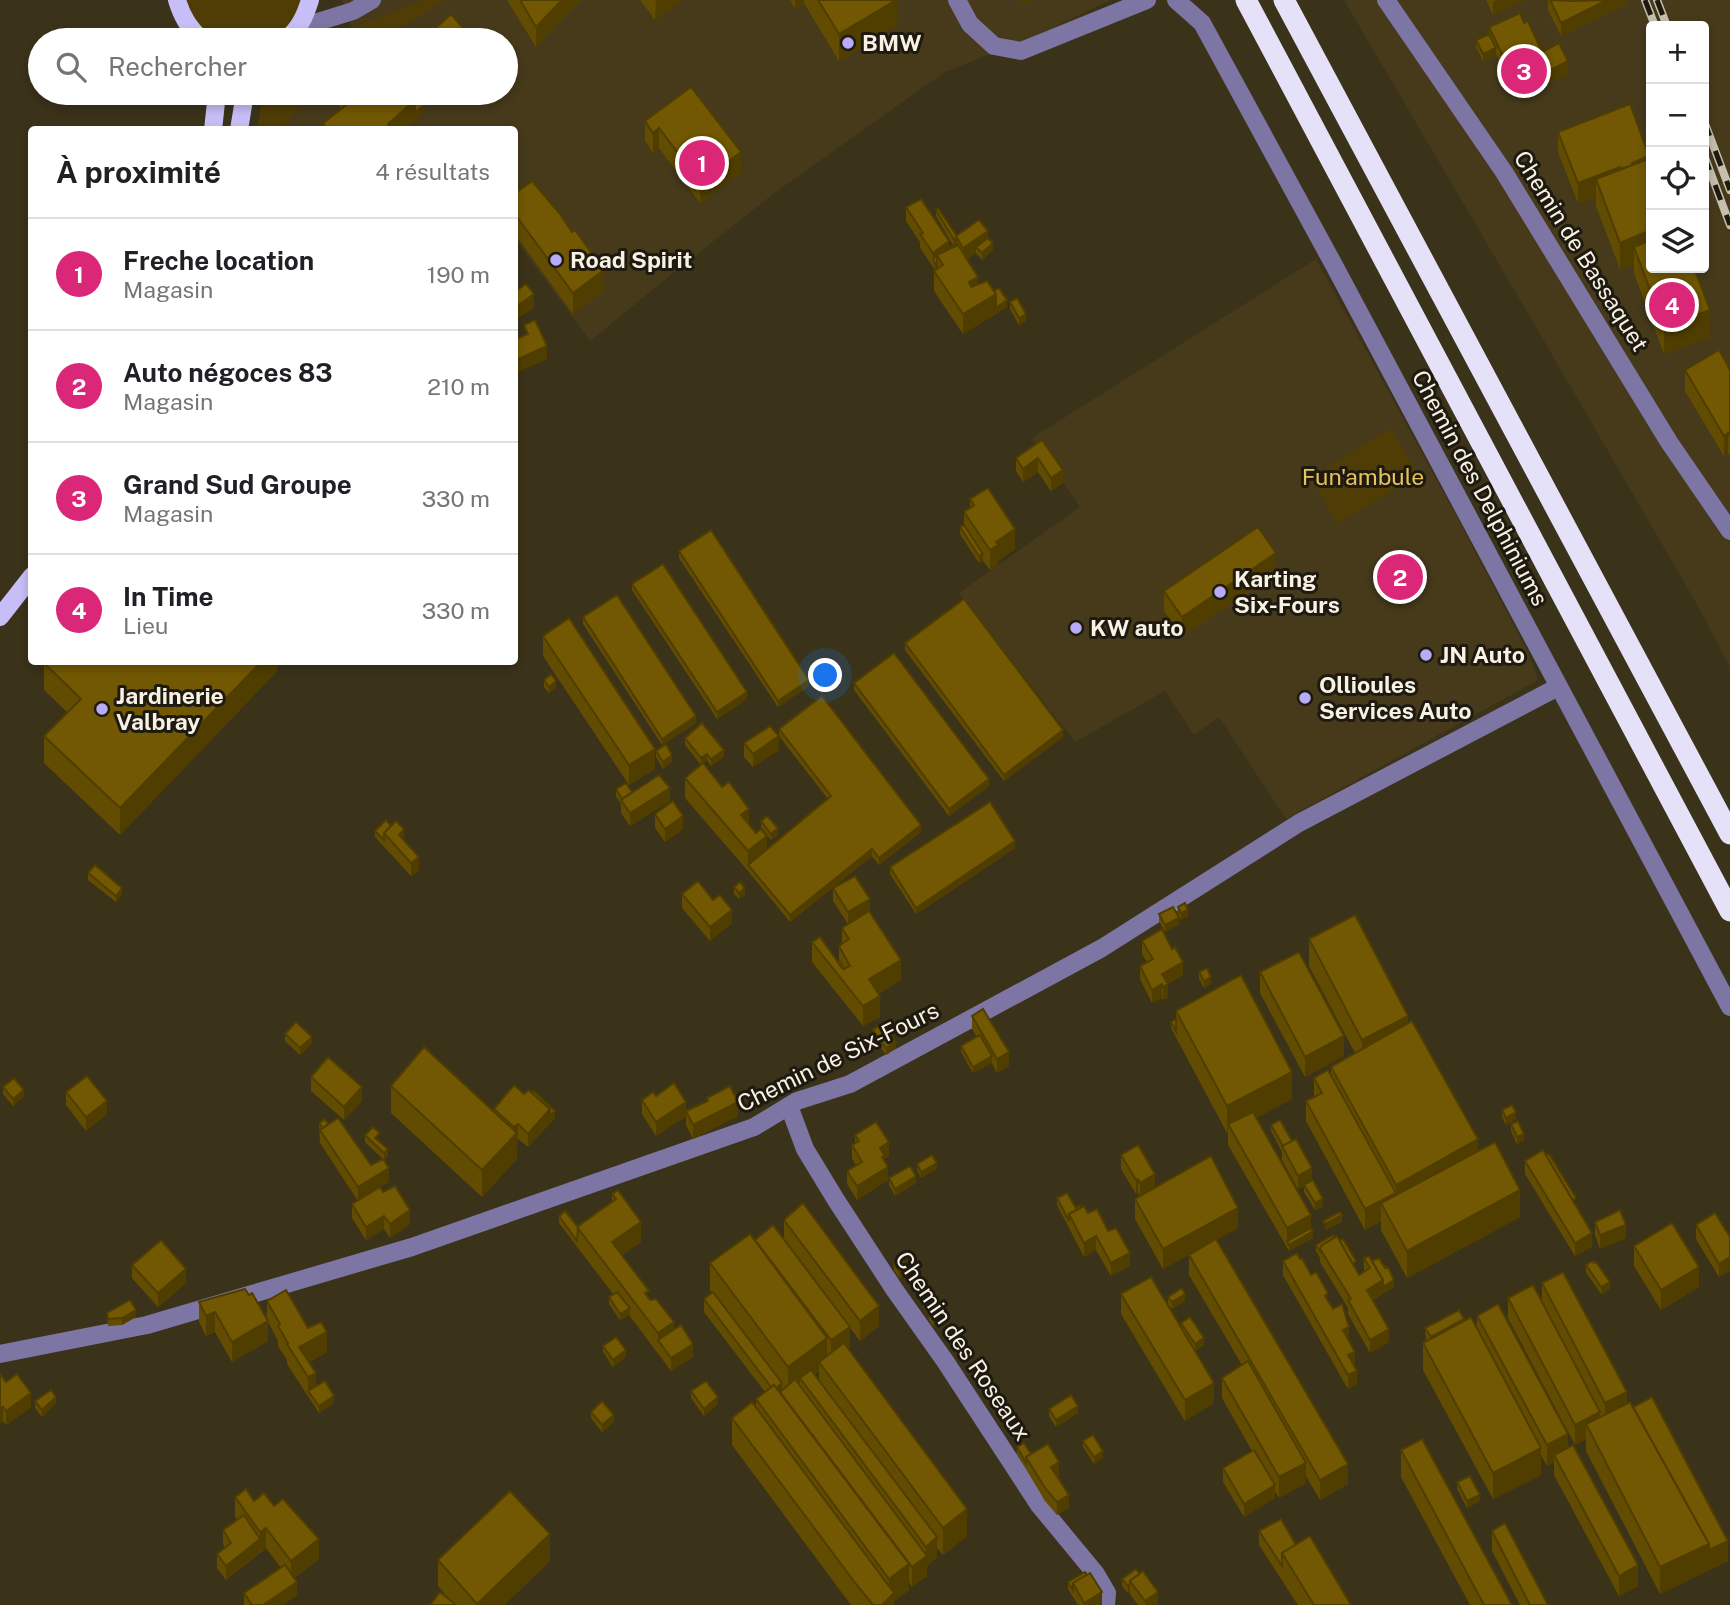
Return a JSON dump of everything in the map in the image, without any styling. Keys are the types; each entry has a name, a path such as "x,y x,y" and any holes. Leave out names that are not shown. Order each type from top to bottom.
{"highway":[{"path":"1246,0 1730,911"},
{"path":"1284,0 1730,834"}],"main road":[{"path":"177,0 182,16 190,28"},
{"path":"295,28 305,15 310,0"},
{"path":"213,126 216,105"},
{"path":"240,126 243,105"},
{"path":"0,617 28,581"}],"street":[{"path":"307,28 353,11 372,0"},
{"path":"957,0 970,24 994,46 1021,51 1147,0"},
{"name":"Chemin des Delphiniums","path":"1176,0 1202,23 1730,1007"},
{"name":"Chemin de Bassaquet","path":"1386,0 1504,172 1669,442 1730,531"},
{"name":"Chemin de Six-Fours","path":"0,1354 147,1325 412,1247 754,1127 797,1101 850,1084 1102,948 1299,823 1558,687"},
{"name":"Chemin des Roseaux","path":"789,1106 805,1149 836,1200 1040,1505 1096,1574 1107,1593 1107,1605"}],"shaded area":[{"path":"342,0 1111,0 1031,38 945,72 773,194 590,341 518,243 518,126 276,126 291,105 518,105 518,28 352,28"},
{"path":"1344,0 1730,0 1730,667 1699,608"},
{"path":"1316,259 1451,506 1528,652 1538,679 1286,819 1219,717 1194,735 1165,691 1075,742 959,593 1080,507 1032,438"}],"green space":[{"path":"177,0 310,0 292,28 194,28"},
{"path":"422,0 446,0 399,28 351,28"},
{"path":"261,105 300,105 284,126 258,126"},
{"name":"Fun'ambule","path":"1391,428 1418,475 1338,524 1310,477"}],"building":[{"path":"520,0 562,0 536,27"},
{"path":"818,0 896,0 839,34"},
{"path":"1550,0 1571,1 1607,0 1561,23"},
{"path":"1520,13 1524,23 1528,21 1542,52 1559,43 1568,61 1517,85 1489,27"},
{"path":"451,14 463,28 436,28"},
{"path":"1489,34 1496,48 1483,54 1476,40"},
{"path":"691,87 741,152 700,182 659,128 653,133 645,121"},
{"path":"1630,104 1646,148 1646,157 1632,163 1633,165 1621,169 1620,167 1578,183 1558,132"},
{"path":"346,105 409,105 388,124 389,126 325,126 323,123"},
{"path":"415,105 424,105 415,113"},
{"path":"1646,160 1646,232 1620,243 1596,179"},
{"path":"532,181 572,232 575,230 604,270 573,293 518,218 518,191"},
{"path":"921,199 949,241 933,253 906,207"},
{"path":"938,208 956,235 956,243 936,210"},
{"path":"979,220 988,231 963,248 956,236"},
{"path":"988,238 993,243 982,253 976,247"},
{"path":"1646,242 1646,273 1696,273 1710,310 1664,327 1634,247"},
{"path":"958,245 978,277 969,282 971,287 987,281 996,294 963,314 934,271 943,265 937,255"},
{"path":"526,284 534,294 518,305 518,289"},
{"path":"999,288 1007,300 996,308 994,291"},
{"path":"1017,298 1026,314 1019,318 1010,302"},
{"path":"535,320 547,346 518,359 518,338 528,334 524,325"},
{"path":"1719,350 1730,371 1730,436 1728,433 1724,436 1685,370"},
{"path":"1042,440 1063,470 1051,478 1038,458 1023,469 1016,458"},
{"path":"988,488 1015,529 996,542 998,545 990,550 964,512 974,505 970,499"},
{"path":"964,525 983,554 979,556 960,527"},
{"path":"1258,527 1276,553 1182,617 1164,591"},
{"path":"711,530 809,680 778,701 679,551"},
{"path":"663,564 747,692 717,712 632,584"},
{"path":"617,595 696,716 662,739 583,617"},
{"path":"964,599 1063,730 1004,775 905,643"},
{"path":"569,618 655,749 629,765 543,636"},
{"path":"894,653 989,779 949,809 854,683"},
{"path":"46,665 258,665 120,808 44,736 81,699"},
{"path":"551,674 556,681 549,687 544,680"},
{"path":"822,696 921,825 879,858 872,849 790,915 748,865 831,796 779,729"},
{"path":"702,723 724,750 711,759 707,754 701,758 685,738"},
{"path":"770,726 779,736 753,754 744,743"},
{"path":"666,744 672,755 663,762 656,751"},
{"path":"703,763 722,787 729,782 749,809 741,815 756,833 761,829 767,836 748,851 685,778"},
{"path":"659,775 670,788 630,813 621,800"},
{"path":"626,783 632,792 622,799 616,789"},
{"path":"673,801 683,816 665,829 655,814"},
{"path":"990,802 1015,841 916,908 890,867"},
{"path":"767,816 778,828 771,834 761,821"},
{"path":"386,820 391,826 384,833 384,840 375,831"},
{"path":"396,821 404,829 399,835 419,857 411,863 384,833"},
{"path":"95,865 122,888 116,896 88,873"},
{"path":"855,876 870,899 848,912 833,888"},
{"path":"698,881 713,900 720,895 732,910 710,927 682,894"},
{"path":"740,882 745,888 739,893 734,887"},
{"path":"1185,903 1188,910 1181,913 1178,907"},
{"path":"1173,907 1179,918 1165,925 1159,914"},
{"path":"869,911 901,960 869,979 880,996 863,1006 812,942 820,937 843,969 850,966 839,946 849,939 842,928"},
{"path":"1355,915 1408,1016 1362,1040 1309,939"},
{"path":"1162,929 1172,949 1175,947 1183,962 1162,974 1168,984 1163,987 1162,984 1152,990 1140,966 1153,959 1142,941"},
{"path":"1299,952 1344,1036 1305,1057 1260,972"},
{"path":"1207,968 1211,977 1204,981 1199,972"},
{"path":"1241,975 1292,1072 1227,1106 1176,1011"},
{"path":"983,1009 1009,1052 997,1059 972,1016"},
{"path":"1412,1021 1478,1139 1396,1185 1331,1067"},
{"path":"296,1022 312,1037 300,1048 285,1034"},
{"path":"882,1023 896,1042 886,1048 873,1030"},
{"path":"980,1035 992,1056 973,1067 961,1046"},
{"path":"424,1047 517,1133 482,1170 391,1086"},
{"path":"328,1057 362,1087 344,1107 311,1077"},
{"path":"1328,1070 1396,1193 1365,1209 1306,1101 1322,1093 1314,1078"},
{"path":"87,1076 107,1101 86,1117 66,1092"},
{"path":"14,1078 24,1090 13,1099 3,1087"},
{"path":"674,1083 686,1102 656,1122 642,1100 653,1092 656,1096"},
{"path":"514,1085 524,1094 529,1090 550,1109 528,1134 518,1124 514,1127 494,1109"},
{"path":"730,1086 738,1102 693,1125 686,1111 708,1101 707,1098"},
{"path":"534,1091 555,1111 550,1116 550,1109 532,1093"},
{"path":"1512,1105 1516,1112 1506,1118 1502,1110"},
{"path":"1253,1112 1311,1215 1287,1228 1228,1124"},
{"path":"338,1118 371,1165 383,1159 389,1168 358,1187 320,1130"},
{"path":"325,1119 328,1124 323,1128 319,1123"},
{"path":"1280,1120 1292,1141 1283,1146 1271,1125"},
{"path":"1518,1121 1524,1134 1517,1137 1511,1124"},
{"path":"876,1122 889,1142 880,1148 888,1167 857,1186 847,1171 862,1162 852,1145 859,1141 855,1135"},
{"path":"373,1127 380,1133 375,1138 388,1149 384,1153 365,1135"},
{"path":"1296,1139 1312,1168 1298,1176 1282,1146"},
{"path":"1495,1142 1520,1190 1407,1251 1381,1203"},
{"path":"1138,1145 1155,1174 1140,1183 1121,1155"},
{"path":"1543,1150 1592,1233 1575,1243 1525,1161"},
{"path":"1549,1154 1576,1198 1573,1200 1546,1155"},
{"path":"932,1155 937,1163 921,1172 917,1164"},
{"path":"1211,1156 1238,1208 1163,1249 1135,1199"},
{"path":"910,1166 916,1176 895,1189 889,1178"},
{"path":"1313,1180 1323,1199 1315,1203 1304,1185"},
{"path":"395,1186 410,1210 390,1224 384,1216 366,1227 352,1204 380,1187 383,1192"},
{"path":"618,1190 641,1222 612,1242 649,1291 645,1293 650,1300 656,1299 674,1322 658,1333 577,1227 616,1199 612,1194"},
{"path":"1067,1193 1076,1208 1080,1205 1081,1208 1069,1214 1069,1221 1057,1198"},
{"path":"803,1203 879,1306 860,1321 784,1220"},
{"path":"1084,1206 1088,1213 1097,1209 1108,1231 1116,1228 1130,1253 1111,1263 1096,1236 1084,1243 1069,1214"},
{"path":"1620,1210 1626,1225 1600,1235 1595,1222"},
{"path":"565,1211 578,1227 577,1241 559,1216"},
{"path":"1340,1212 1342,1215 1325,1224 1323,1221"},
{"path":"1715,1213 1730,1237 1730,1257 1719,1264 1696,1225"},
{"path":"1672,1223 1699,1267 1661,1290 1634,1246"},
{"path":"773,1225 850,1327 831,1340 755,1240"},
{"path":"1311,1228 1313,1231 1289,1245 1287,1241"},
{"path":"750,1234 827,1338 788,1367 710,1263"},
{"path":"1333,1235 1334,1238 1321,1246 1320,1251 1316,1245"},
{"path":"1337,1236 1359,1275 1370,1268 1364,1258 1369,1256 1383,1280 1367,1290 1389,1329 1370,1340 1348,1300 1351,1299 1320,1249"},
{"path":"1216,1239 1348,1464 1320,1480 1189,1255"},
{"path":"1343,1239 1356,1261 1353,1264 1340,1241"},
{"path":"161,1240 186,1269 158,1293 132,1265"},
{"path":"1297,1253 1311,1275 1316,1272 1328,1293 1325,1296 1333,1309 1342,1304 1349,1327 1343,1330 1355,1352 1348,1355 1357,1371 1348,1375 1283,1261"},
{"path":"1379,1258 1385,1268 1388,1267 1394,1280 1383,1287 1383,1280 1372,1261"},
{"path":"901,1259 907,1267 899,1272 894,1264"},
{"path":"1593,1261 1610,1282 1601,1287 1586,1265"},
{"path":"1563,1272 1627,1392 1605,1403 1542,1283"},
{"path":"1151,1277 1214,1383 1185,1400 1121,1294"},
{"path":"1533,1285 1600,1412 1575,1425 1508,1298"},
{"path":"1182,1288 1185,1294 1172,1302 1168,1297"},
{"path":"245,1289 249,1295 252,1293 268,1321 232,1342 215,1312 206,1316 199,1302"},
{"path":"286,1290 308,1328 321,1322 327,1332 299,1347 316,1373 308,1377 287,1344 267,1301"},
{"path":"617,1292 630,1308 620,1314 609,1297"},
{"path":"713,1292 782,1383 776,1388 774,1385 771,1387 704,1299"},
{"path":"935,1293 941,1303 935,1307 939,1316 933,1320 923,1300"},
{"path":"130,1300 136,1310 122,1318 108,1319 107,1313"},
{"path":"1498,1304 1568,1434 1547,1445 1477,1316"},
{"path":"1459,1310 1464,1319 1431,1337 1425,1328"},
{"path":"1190,1317 1204,1338 1195,1344 1181,1323"},
{"path":"1471,1317 1541,1448 1493,1473 1423,1343"},
{"path":"681,1325 693,1344 671,1358 658,1340"},
{"path":"616,1337 626,1350 613,1360 603,1346"},
{"path":"844,1343 967,1509 943,1528 819,1362"},
{"path":"1248,1361 1306,1463 1279,1477 1222,1378"},
{"path":"811,1370 937,1537 926,1547 800,1378"},
{"path":"0,1374 6,1382 17,1374 31,1393 6,1411 3,1407 0,1409"},
{"path":"795,1379 927,1556 912,1567 780,1392"},
{"path":"325,1381 334,1396 319,1406 308,1391"},
{"path":"706,1381 718,1397 704,1409 691,1391"},
{"path":"774,1385 909,1564 889,1579 756,1399"},
{"path":"51,1390 56,1397 42,1410 35,1401"},
{"path":"1071,1395 1078,1406 1056,1420 1049,1409"},
{"path":"1652,1397 1728,1541 1709,1550 1709,1544 1633,1407"},
{"path":"602,1401 614,1415 602,1425 591,1412"},
{"path":"752,1402 894,1593 882,1605 873,1605 856,1584 732,1418"},
{"path":"1630,1402 1709,1544 1660,1567 1586,1424"},
{"path":"1093,1435 1103,1451 1094,1457 1083,1441"},
{"path":"1422,1439 1512,1605 1484,1605 1401,1450"},
{"path":"1024,1443 1031,1454 1026,1457 1026,1463 1017,1447"},
{"path":"1048,1444 1059,1462 1051,1467 1069,1495 1057,1502 1026,1457"},
{"path":"1573,1445 1638,1565 1619,1576 1554,1455"},
{"path":"1254,1450 1275,1485 1244,1504 1223,1468"},
{"path":"1470,1476 1480,1495 1467,1501 1457,1482"},
{"path":"246,1489 254,1501 264,1493 274,1506 283,1499 319,1539 291,1561 266,1528 260,1532 235,1497"},
{"path":"510,1491 550,1534 477,1604 438,1560"},
{"path":"244,1515 260,1539 226,1566 217,1554 231,1543 223,1530"},
{"path":"1281,1519 1296,1545 1282,1553 1282,1566 1259,1531"},
{"path":"1505,1523 1548,1605 1530,1605 1492,1531"},
{"path":"1310,1536 1351,1605 1314,1605 1282,1553"},
{"path":"285,1565 297,1582 263,1605 252,1605 244,1593"},
{"path":"1136,1569 1140,1574 1130,1581 1128,1586 1122,1579"},
{"path":"1143,1571 1158,1592 1145,1601 1130,1581"},
{"path":"1085,1572 1087,1575 1073,1583 1073,1590 1068,1582"},
{"path":"1090,1573 1102,1592 1084,1603 1073,1583"},
{"path":"440,1592 456,1605 430,1605"}],"railway":[{"path":"1645,0 1653,21"},
{"path":"1657,0 1665,21"},
{"path":"1709,134 1730,190"},
{"path":"1709,168 1730,225"}],"place":[{"name":"BMW","path":"848,43"},
{"name":"Grand Sud Groupe","path":"1524,71"},
{"name":"Freche location","path":"702,163"},
{"name":"Road Spirit","path":"556,260"},
{"name":"In Time","path":"1672,305"},
{"name":"Auto négoces 83","path":"1400,577"},
{"name":"Karting Six-Fours","path":"1220,592"},
{"name":"KW auto","path":"1076,628"},
{"name":"JN Auto","path":"1426,655"},
{"name":"Ollioules Services Auto","path":"1305,698"},
{"name":"Jardinerie Valbray","path":"102,709"}]}
